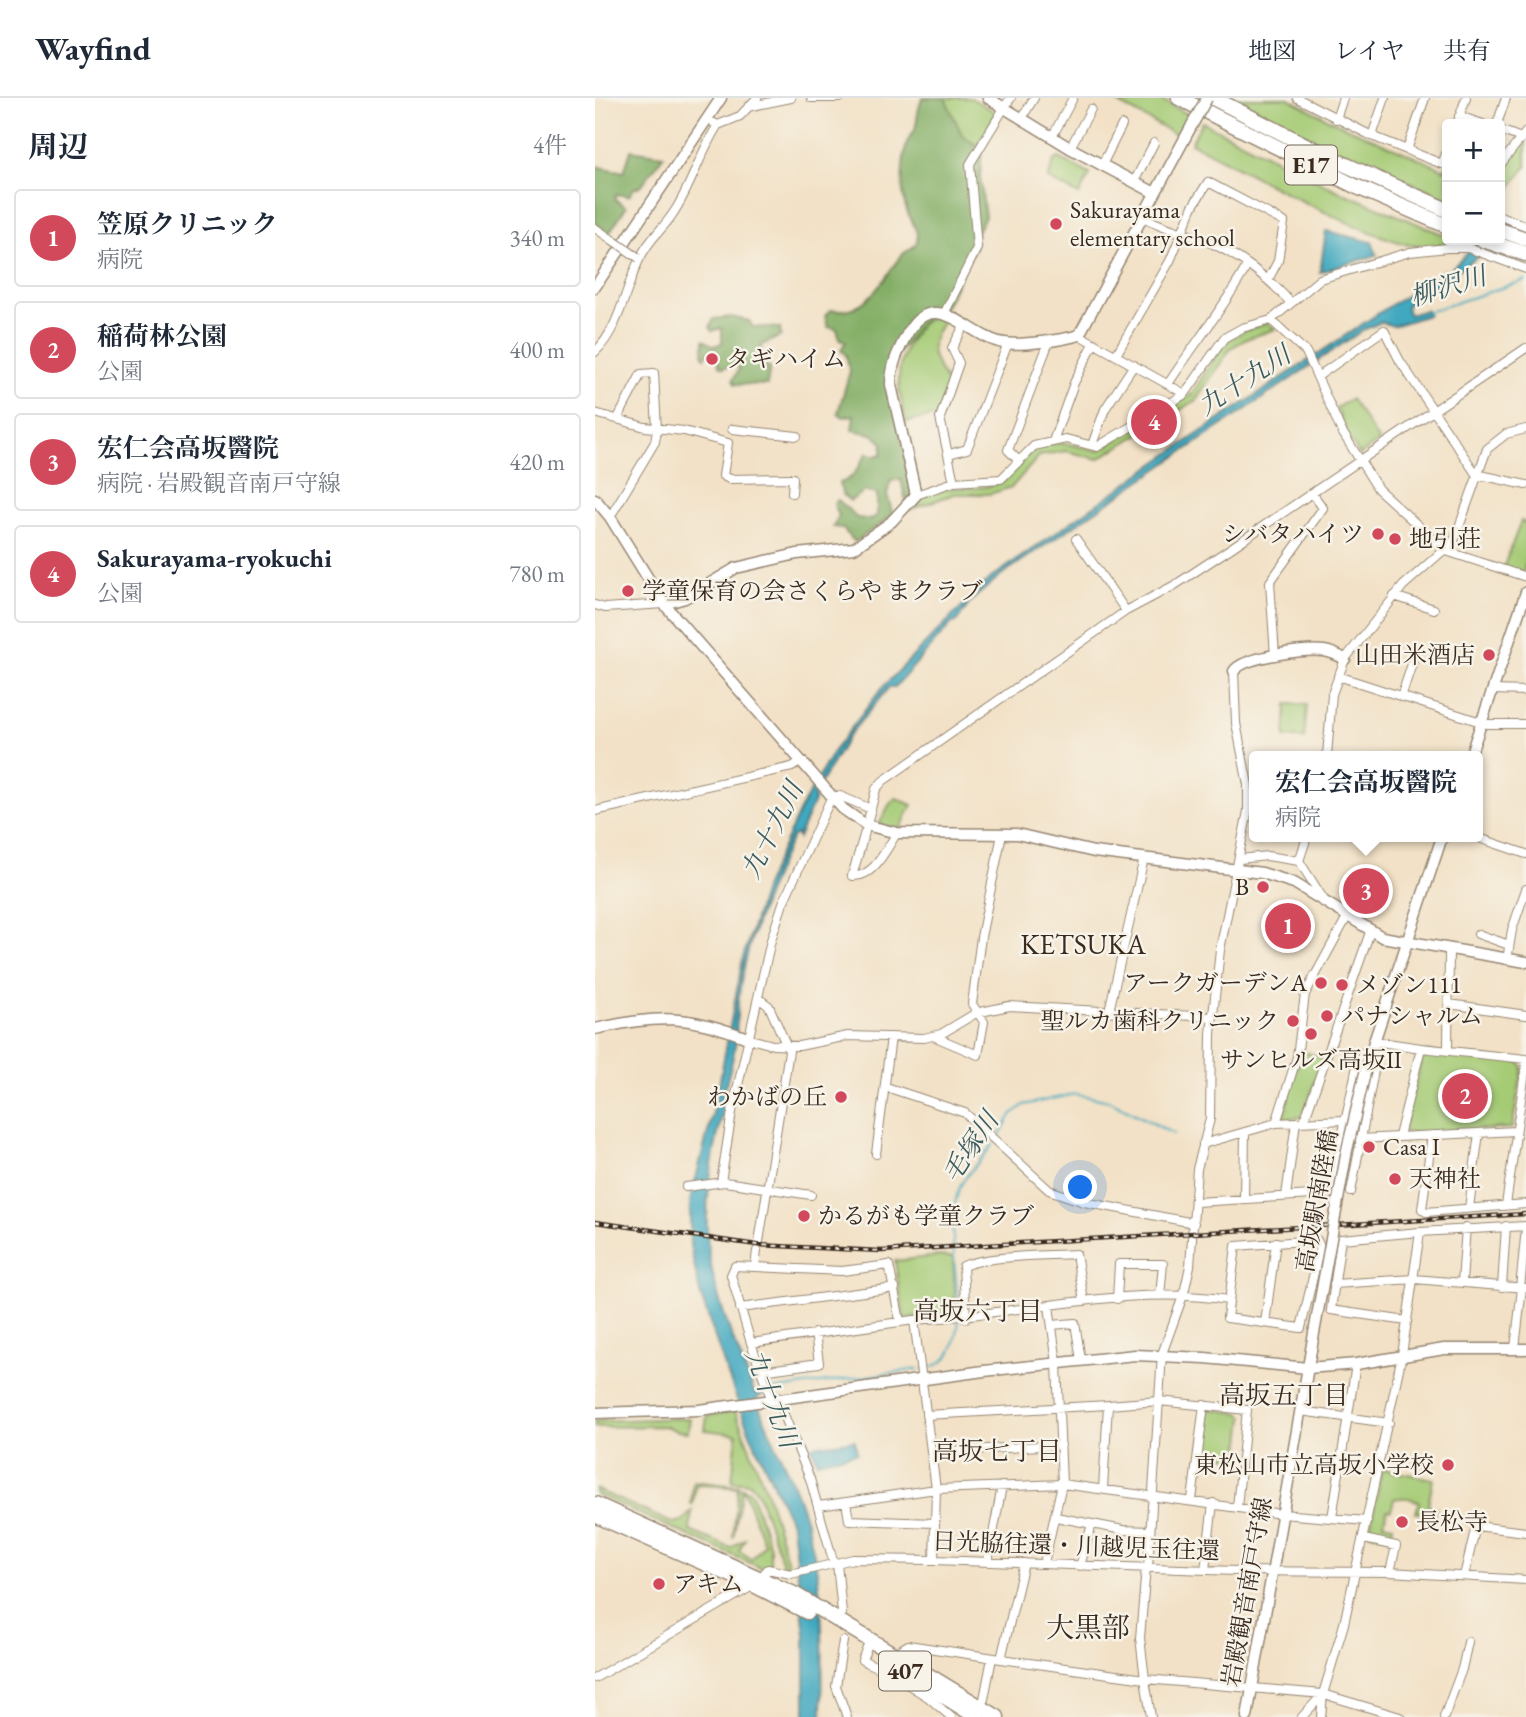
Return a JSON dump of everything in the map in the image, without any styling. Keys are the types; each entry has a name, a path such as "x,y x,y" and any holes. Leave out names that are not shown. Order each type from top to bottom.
{"highway":[{"name":"E17","path":"1178,98 1343,181 1442,224"},
{"name":"E17","path":"1213,98 1335,160 1442,208"},
{"path":"1507,228 1526,239"},
{"path":"1487,246 1526,254"},
{"name":"407","path":"595,1504 759,1578 796,1600 835,1618 997,1717"},
{"name":"407","path":"595,1516 759,1578"},
{"name":"407","path":"835,1618 867,1647 978,1717"}],"street":[{"path":"595,287 713,122 740,116 754,102 791,98"},
{"path":"811,98 840,98"},
{"path":"988,98 1070,148 1155,193"},
{"path":"1022,118 1034,98"},
{"path":"1052,137 1073,98"},
{"path":"1079,335 1207,98"},
{"path":"1336,119 1343,98"},
{"path":"1372,136 1385,98"},
{"path":"1407,150 1425,98"},
{"path":"1458,119 1466,98"},
{"path":"1499,119 1506,98"},
{"path":"595,352 612,330 639,258 655,232 674,213 713,122 717,99"},
{"path":"1300,99 1372,136 1442,164"},
{"path":"1070,148 1091,109"},
{"path":"944,314 977,248 970,164 1001,113"},
{"path":"1102,165 1122,125"},
{"path":"1505,131 1523,135 1505,158"},
{"path":"1134,182 1154,143"},
{"path":"1116,355 1184,234 1189,213 1208,182 1284,222 1278,261 1269,278"},
{"path":"1143,218 1206,241 1269,278 1291,303"},
{"path":"1507,228 1526,226"},
{"path":"595,228 639,258"},
{"path":"595,605 605,608 664,604 685,598 736,568 797,554 854,548 891,522 916,495 954,482 1001,480 1034,446 1066,439 1097,447 1185,394 1224,338 1242,328 1271,320 1320,279 1410,252 1487,246 1526,269"},
{"path":"1168,384 1200,336 1222,310 1247,266"},
{"path":"916,495 891,385 891,371 916,321 929,314 944,314 1008,343 1079,335 1185,394"},
{"path":"1271,320 1299,344 1308,357 1359,461 1378,489 1446,551 1526,577"},
{"path":"954,482 940,418 959,363 952,348 964,324"},
{"path":"1316,376 1384,330 1433,411 1479,476 1510,479 1526,485"},
{"path":"1020,462 1008,450 1050,339"},
{"path":"949,454 967,449 1008,343"},
{"path":"1053,441 1074,383 1094,343"},
{"path":"868,820 876,789 883,781 1126,611 1175,584 1526,348"},
{"path":"1092,446 1105,410 1134,365"},
{"path":"610,517 652,451 657,430 654,373 641,374 618,418"},
{"path":"595,413 657,430 684,431 728,443 723,476 729,479 793,478 792,493"},
{"path":"732,429 797,436"},
{"path":"1327,751 1332,694 1345,659 1394,596 1446,551 1461,529 1487,449 1492,442 1506,434 1526,429"},
{"path":"1275,656 1270,582 1323,508 1312,493"},
{"path":"595,499 610,517 664,604 831,795 850,815 866,825 897,834 1002,834 1144,859 1276,877 1324,900 1370,932 1406,943 1526,962"},
{"path":"1076,540 1126,611"},
{"path":"1472,751 1526,592"},
{"path":"1394,596 1434,610"},
{"path":"1401,696 1418,646"},
{"path":"1151,1717 1140,1638 1162,1354 1184,1293 1194,1223 1197,1169 1212,1104 1212,1017 1220,950 1240,859 1249,798 1235,723 1234,671 1242,663 1275,656 1324,651 1345,659"},
{"path":"1338,676 1481,723 1526,724"},
{"path":"1493,690 1526,691"},
{"path":"595,811 792,767 801,761"},
{"path":"831,795 870,809"},
{"path":"720,1183 731,1112 783,903 831,795"},
{"path":"865,832 852,876 863,876 876,865 897,834"},
{"path":"595,1029 658,1017 688,1019 749,1039 786,1046 848,1036 933,1036 978,1055 984,1027 972,1004 1002,834"},
{"path":"1483,839 1526,854"},
{"path":"1299,861 1305,842"},
{"path":"1370,1051 1440,842"},
{"path":"1240,859 1267,856 1299,861 1324,900"},
{"path":"1109,1011 1144,859"},
{"path":"1507,960 1526,889"},
{"path":"1276,1123 1297,1057 1305,994 1347,918"},
{"path":"1286,1196 1300,1122 1370,932"},
{"path":"1478,934 1509,945"},
{"path":"1447,1050 1449,951"},
{"path":"755,1267 789,1064 786,1046 769,1006 766,1001 758,998"},
{"path":"1449,1004 1526,1015"},
{"path":"933,1036 976,1013 1009,1006 1212,1017"},
{"path":"876,1154 891,1037"},
{"path":"1399,1136 1421,1048"},
{"path":"1196,1202 1330,1194 1358,1061 1364,1052 1421,1048 1526,1059"},
{"path":"1351,1192 1376,1060 1370,1051"},
{"name":"高坂駅南陸橋","path":"1311,1350 1347,1150 1370,1051"},
{"path":"1506,1205 1526,1065"},
{"path":"886,1087 965,1113 1049,1190 1084,1202 1194,1223"},
{"path":"1203,1144 1276,1123 1344,1120"},
{"path":"1359,1139 1517,1131"},
{"path":"1244,1199 1245,1132"},
{"path":"1469,1208 1479,1133"},
{"path":"1432,1135 1423,1209 1426,1212 1526,1205"},
{"path":"687,1187 720,1183 769,1187 811,1195"},
{"path":"1502,1287 1506,1226"},
{"path":"1462,1282 1466,1227"},
{"path":"595,1413 672,1413 1081,1360 1162,1354 1308,1368 1356,1364 1467,1347 1521,1349 1526,1227 1466,1227 1341,1239 1331,1310 1408,1321"},
{"path":"1321,1717 1323,1694 1357,1572 1389,1423 1408,1321 1420,1233"},
{"path":"1317,1240 1320,1247 1303,1325 1299,1328 1227,1318 1228,1300 1236,1246 1317,1240"},
{"path":"1265,1323 1276,1242"},
{"path":"966,1318 963,1266 973,1263 1034,1255 1076,1254 1084,1301"},
{"path":"1117,1299 1119,1265 1163,1264 1160,1296"},
{"path":"835,1618 836,1563 819,1506 772,1401 751,1343 730,1270 735,1266 842,1271 889,1265 899,1321"},
{"path":"1333,1284 1414,1279 1523,1288"},
{"path":"740,1308 895,1288"},
{"path":"751,1343 899,1321 966,1318 1084,1301 1184,1293 1228,1300"},
{"path":"1044,1563 1062,1484 1057,1363 1049,1306"},
{"path":"914,1320 936,1489 934,1560"},
{"path":"1052,1325 1075,1323 1081,1360"},
{"path":"762,1371 819,1363 815,1333"},
{"name":"岩殿観音南戸守線","path":"1247,1717 1311,1350"},
{"path":"1332,1518 1356,1364"},
{"path":"926,1415 1159,1401 1247,1410 1237,1507"},
{"path":"1103,1489 1108,1405"},
{"path":"1192,1500 1204,1405"},
{"path":"1300,1411 1389,1423"},
{"path":"931,1452 1061,1445"},
{"path":"819,1506 936,1489 1062,1484 1153,1494 1282,1514 1367,1521"},
{"path":"988,1561 1002,1486"},
{"path":"846,1502 849,1520 935,1523"},
{"path":"1205,1570 1213,1503"},
{"path":"1056,1517 1150,1531"},
{"path":"1080,1566 1092,1524"},
{"path":"1464,1576 1476,1526 1526,1532"},
{"path":"1364,1539 1396,1546 1390,1572"},
{"name":"日光脇往還・川越児玉往還","path":"759,1578 768,1569 792,1574 853,1559 988,1561 1272,1572 1390,1572 1526,1580"},
{"path":"984,1699 1024,1563"},
{"path":"595,1678 759,1578"},
{"path":"843,1642 836,1686 847,1717"},
{"path":"1444,1717 1462,1669 1468,1642"},
{"path":"894,1654 908,1645 1145,1679 1323,1694 1400,1717"},
{"path":"867,1647 862,1660 928,1697 951,1717"},
{"path":"1302,1717 1323,1694"}],"green space":[{"path":"923,98 945,98 962,135 982,149 980,177 985,217 977,231 975,247 944,309 933,308 888,367 912,495 906,501 901,480 891,480 887,494 893,515 855,542 842,528 833,527 839,516 834,504 838,500 857,518 872,520 877,515 877,494 865,491 850,501 843,495 839,483 853,475 867,453 876,456 882,454 883,443 872,434 852,430 854,415 843,417 838,413 850,371 846,355 841,350 846,341 840,340 837,329 828,327 825,316 831,310 844,310 865,301 902,255 916,243 916,229 905,204 902,177 908,139 915,129"},
{"path":"925,98 971,98 997,113 970,156"},
{"path":"1109,98 1158,98 1189,115 1178,136"},
{"path":"1231,98 1288,98 1332,121 1442,169 1442,196 1345,154"},
{"path":"1202,122 1336,190 1442,234 1442,244 1411,245 1379,235 1325,212 1191,143"},
{"path":"1526,139 1526,167 1511,186 1505,184 1505,165"},
{"path":"631,150 664,155 641,186 634,188 629,196 616,194 615,199 626,207 609,233 595,223 595,166 624,172"},
{"path":"1059,158 1090,174 1079,195 1048,179 1054,161"},
{"path":"732,317 749,321 753,327 780,328 781,336 762,345 760,356 765,366 770,367 767,385 735,384 733,380 739,369 735,364 723,368 719,365 716,350 709,351 705,358 703,355 704,340 714,346 722,343 722,328 712,331 710,327 714,319"},
{"path":"932,318 944,320 932,345 934,359 948,384 936,416 906,422 899,389 902,358 918,328"},
{"path":"1268,323 1275,329 1246,339 1231,348 1195,401 1098,459 1066,451 1039,456 1012,487 990,494 954,494 909,510 921,499 941,489 982,488 1001,482 1041,446 1057,443 1098,451 1191,395 1225,342 1244,331"},
{"path":"1351,399 1379,441 1360,455 1349,439 1336,408"},
{"path":"1521,521 1526,523 1526,563 1523,573 1504,566"},
{"path":"1287,704 1307,705 1304,739 1285,737"},
{"path":"896,798 912,805 900,829 879,825 889,805"},
{"path":"1301,1051 1323,1058 1303,1117 1283,1119"},
{"path":"1427,1052 1519,1062 1523,1067 1512,1128 1405,1133 1403,1130 1423,1054"},
{"path":"953,1257 956,1315 904,1319 895,1261"},
{"path":"1208,1409 1240,1413 1244,1417 1239,1458 1201,1453"},
{"path":"735,1411 767,1493 789,1567 784,1567 757,1491 750,1483 732,1481 737,1434 705,1430 707,1416"},
{"path":"690,1418 688,1432 665,1426 595,1427 595,1421"},
{"path":"1382,1469 1433,1479 1428,1505 1436,1508 1434,1516 1416,1512 1419,1502 1415,1500 1394,1499 1391,1510 1387,1510 1384,1523 1393,1525 1391,1537 1369,1533"},
{"path":"693,1481 738,1486 751,1492 770,1547 770,1565 761,1568 595,1494 595,1489 672,1523 683,1521 692,1511 690,1531 731,1548 745,1539 739,1551 752,1559 764,1544 744,1491 742,1490 733,1538 738,1488 696,1484 691,1504"}],"water":[{"path":"1326,231 1372,242 1377,255 1320,272"},
{"path":"1476,245 1488,245 1478,257 1449,276 1452,279 1437,284 1406,306 1409,315 1426,310 1428,315 1393,326 1381,322 1363,330 1001,575 972,600 956,622 952,623 895,687 889,687 850,734 815,792 814,801 798,838 797,834 792,837 781,861 761,909 746,960 737,1011 735,1044 712,1163 707,1222 710,1261 723,1312 755,1394 761,1392 762,1395 756,1399 797,1495 814,1552 822,1622 822,1717 805,1717 805,1634 792,1525 748,1429 725,1367 700,1293 690,1245 690,1201 716,1101 743,958 765,886 800,810 833,752 883,687 988,580 1186,442 1391,305 1435,279 1444,270 1447,273"},
{"path":"855,1440 857,1453 817,1461 811,1446"}],"waterway":[{"name":"柳沢川","path":"1427,312 1526,280"},
{"name":"毛塚川","path":"997,1140 1011,1115 1024,1105 1075,1094 1110,1101 1174,1134"},
{"name":"毛塚川","path":"959,1315 953,1247 954,1212 962,1183 993,1144"},
{"name":"毛塚川","path":"923,1369 946,1359 954,1346 959,1320"},
{"name":"毛塚川","path":"772,1390 918,1369"}],"railway":[{"path":"595,1222 757,1245 881,1251 1526,1214"}],"place":[{"name":"Sakurayama elementary school","path":"1056,224"},
{"name":"タギハイム","path":"712,359"},
{"name":"Sakurayama-ryokuchi","path":"1154,422"},
{"name":"シバタハイツ","path":"1378,534"},
{"name":"地引荘","path":"1395,539"},
{"name":"学童保育の会さくらや まクラブ","path":"628,591"},
{"name":"山田米酒店","path":"1489,655"},
{"name":"B","path":"1263,887"},
{"name":"宏仁会高坂醫院","path":"1366,891"},
{"name":"笠原クリニック","path":"1288,926"},
{"name":"アークガーデンA","path":"1321,983"},
{"name":"メゾン111","path":"1342,985"},
{"name":"パナシャルム","path":"1327,1016"},
{"name":"聖ルカ歯科クリニック","path":"1293,1021"},
{"name":"サンヒルズ高坂Ⅱ","path":"1311,1034"},
{"name":"稲荷林公園","path":"1465,1096"},
{"name":"わかばの丘","path":"841,1097"},
{"name":"Casa I","path":"1369,1147"},
{"name":"天神社","path":"1395,1179"},
{"name":"かるがも学童クラブ","path":"804,1216"},
{"name":"東松山市立高坂小学校","path":"1448,1465"},
{"name":"長松寺","path":"1402,1522"},
{"name":"アキム","path":"659,1584"}],"district":[{"name":"KETSUKA","path":"1083,944"},
{"name":"高坂六丁目","path":"978,1311"},
{"name":"高坂五丁目","path":"1284,1395"},
{"name":"高坂七丁目","path":"997,1451"},
{"name":"大黒部","path":"1088,1627"}],"water label":[{"name":"九十九川","path":"1244,380"},
{"name":"九十九川","path":"772,830"},
{"name":"九十九川","path":"772,1398"}]}
